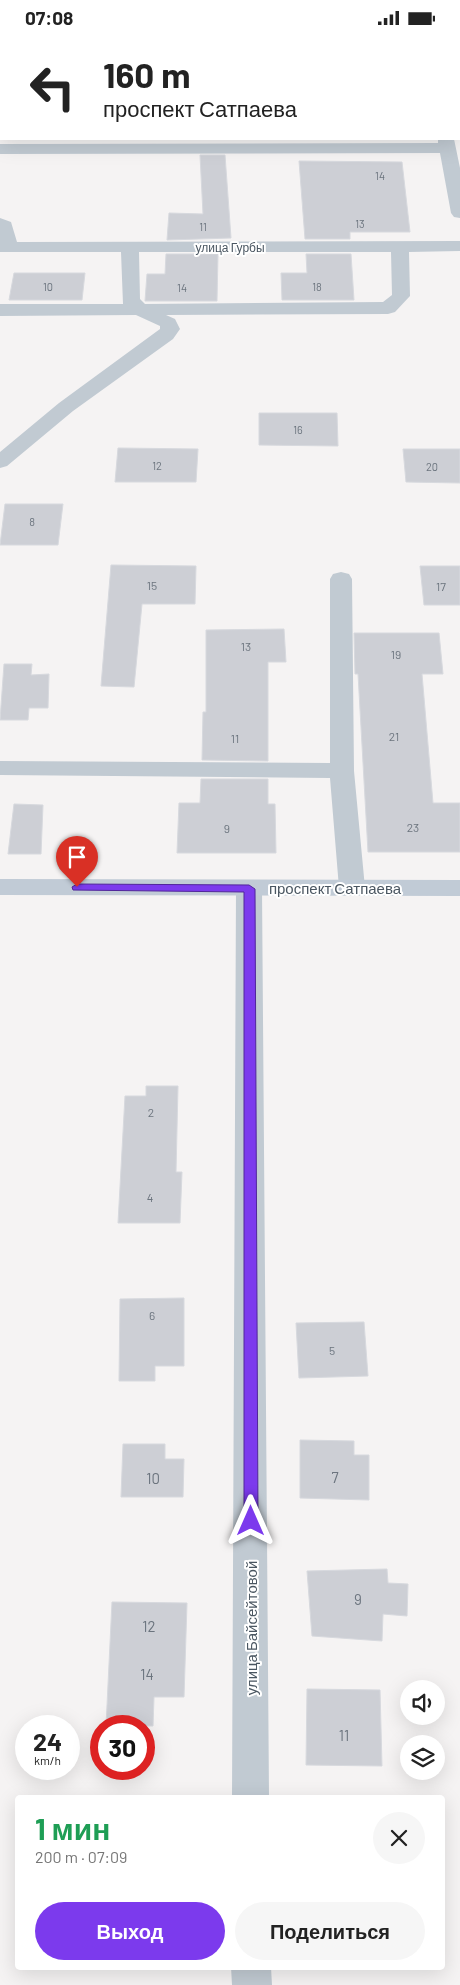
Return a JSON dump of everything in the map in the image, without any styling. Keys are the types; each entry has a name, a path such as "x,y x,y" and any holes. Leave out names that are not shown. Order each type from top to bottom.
{"street":[{"path":"0,149 447,144 460,213"},
{"path":"0,223 5,227 4,247"},
{"path":"0,310 78,308 141,310 388,308 401,296 400,246"},
{"name":"улица Гурбы","path":"4,247 460,246"},
{"path":"0,462 66,407 166,335 170,329 168,323 141,310 130,301 130,247"},
{"path":"342,579 342,771 352,888"},
{"path":"0,768 342,771"},
{"name":"проспект Сатпаева","path":"0,887 460,888"},
{"name":"улица Байсейтовой","path":"249,889 251,1795"},
{"path":"252,1970 252,1985"}],"building":[{"path":"200,155 225,155 231,238 167,240 169,213 203,214"},
{"path":"299,161 402,162 410,232 350,232 350,239 305,239"},
{"path":"166,254 218,254 217,301 145,301 147,274 165,274"},
{"path":"306,254 351,254 354,300 282,300 281,273 307,273"},
{"path":"14,273 85,273 82,300 9,300"},
{"path":"259,413 337,413 338,446 259,445"},
{"path":"118,448 198,449 196,482 115,482"},
{"path":"403,449 460,449 460,483 406,482"},
{"path":"5,504 63,504 58,545 0,545"},
{"path":"111,565 196,566 195,604 142,604 134,687 101,686"},
{"path":"420,566 460,566 460,605 424,605"},
{"path":"284,629 286,662 268,662 268,761 202,760 203,712 206,712 206,630"},
{"path":"354,633 439,633 443,674 422,674 433,803 460,803 460,852 368,852 358,674 355,674"},
{"path":"4,664 32,664 31,675 49,674 48,708 29,708 28,720 0,720"},
{"path":"201,779 268,779 268,804 275,804 276,853 177,853 179,803 200,803"},
{"path":"14,804 43,805 41,854 8,854"},
{"path":"146,1086 178,1086 176,1172 182,1172 180,1223 118,1223 125,1096 146,1096"},
{"path":"184,1298 184,1366 155,1366 155,1381 119,1381 120,1299"},
{"path":"364,1322 368,1376 299,1378 296,1323"},
{"path":"300,1440 354,1441 354,1455 369,1455 369,1500 300,1498"},
{"path":"123,1444 165,1444 165,1459 184,1459 183,1497 121,1497"},
{"path":"387,1569 388,1583 408,1584 407,1616 383,1614 382,1641 312,1636 307,1571"},
{"path":"112,1602 187,1603 184,1697 154,1697 153,1715 107,1715"},
{"path":"307,1689 380,1690 382,1766 306,1765"}],"route":[{"path":"77,887 249,889 251,1521"}]}
